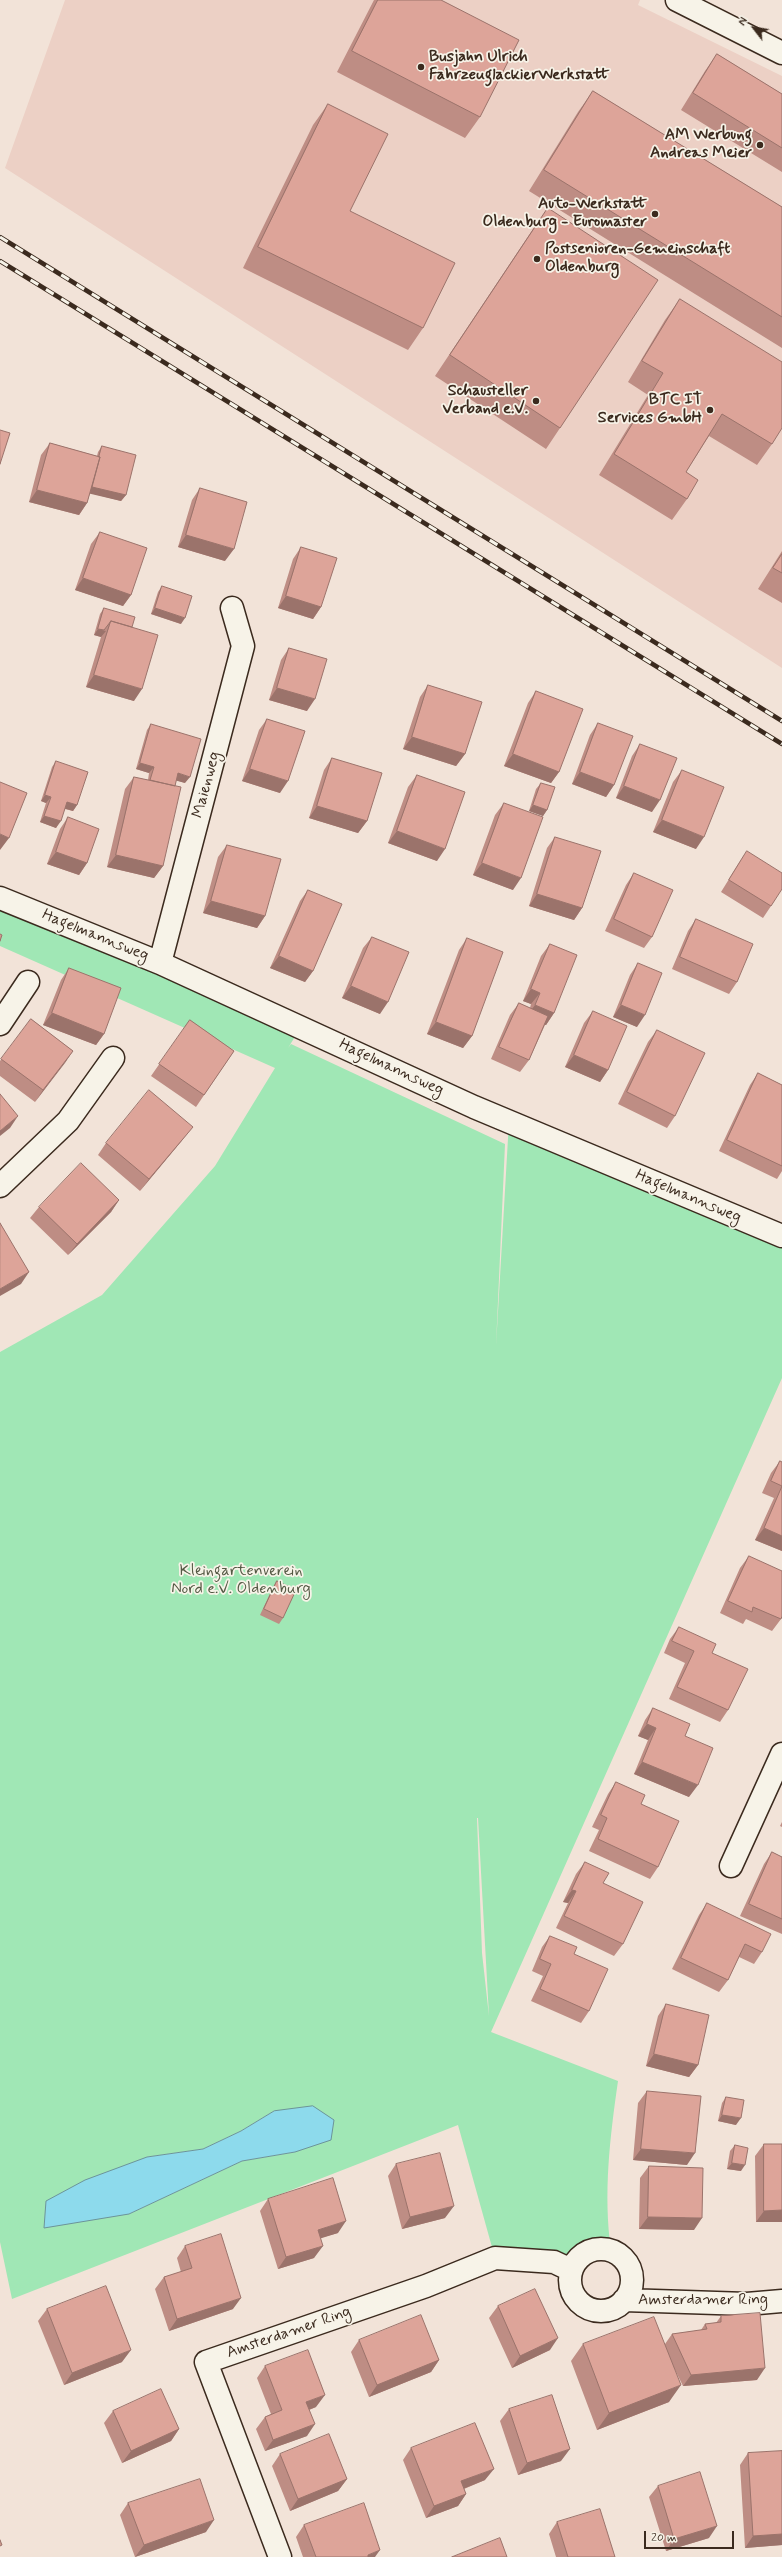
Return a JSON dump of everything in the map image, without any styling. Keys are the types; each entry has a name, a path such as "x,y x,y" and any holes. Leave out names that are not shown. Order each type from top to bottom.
{"street":[{"path":"677,0 782,53"},
{"name":"Maienweg","path":"160,963 243,646 232,608"},
{"name":"Hagelmannsweg","path":"0,898 160,963 474,1107 782,1236"},
{"path":"0,1024 28,982"},
{"path":"0,1186 68,1121 113,1058"},
{"path":"731,1866 782,1754"},
{"name":"Amsterdamer Ring","path":"602,2248 620,2255 627,2262 632,2277 630,2292 616,2307 606,2311 585,2307 577,2300 571,2291 571,2270 583,2254 602,2248"},
{"name":"Amsterdamer Ring","path":"280,2557 206,2362 426,2286 495,2258 554,2262 571,2270"},
{"name":"Amsterdamer Ring","path":"624,2300 748,2304 782,2302"}],"shaded area":[{"path":"65,0 640,0 638,5 782,76 782,668 5,168"}],"green space":[{"name":"Kleingartenverein Nord e.V. Oldenburg","path":"0,898 301,1027 288,1048 291,1044 505,1144 496,1346 509,1121 782,1234 782,1378 491,2032 618,2081 608,2166 608,2208 611,2250 592,2250 575,2261 495,2258 458,2125 12,2299 0,2242 0,1352 102,1295 215,1166 275,1068 0,946","holes":["478,1818 489,2016 482,1953","274,2111 295,2152 242,2161 129,2214 147,2157 203,2149 241,2131"]}],"water":[{"path":"313,2106 334,2120 331,2140 295,2152 242,2161 129,2214 44,2228 46,2201 85,2180 147,2157 203,2149 241,2131 274,2111"}],"building":[{"name":"Busjahn Ulrich FahrzeuglackierWerkstatt","path":"378,0 441,0 519,40 480,117 352,51"},
{"path":"717,54 782,94 782,148 693,93"},
{"name":"Auto-Werkstatt Oldenburg - Euromaster","path":"593,91 782,207 782,317 544,170"},
{"path":"328,104 388,134 350,211 455,263 423,328 258,247"},
{"path":"548,208 658,280 560,428 450,355"},
{"name":"BTC IT Services GmbH","path":"680,299 782,362 782,428 772,444 722,414 686,472 698,480 687,499 614,454 663,373 642,361"},
{"path":"0,430 10,433 0,464"},
{"path":"50,443 100,457 87,503 37,490"},
{"path":"102,446 136,455 126,495 92,487"},
{"path":"200,488 247,502 234,549 186,535"},
{"path":"100,532 147,548 131,595 83,578"},
{"path":"301,547 337,558 321,607 286,596"},
{"path":"782,554 782,573 773,568"},
{"path":"162,586 192,596 185,618 155,608"},
{"path":"104,608 135,617 132,627 111,621 104,630 98,629"},
{"path":"111,621 158,635 142,689 94,675"},
{"path":"289,648 327,659 315,699 277,688"},
{"path":"428,685 482,702 465,754 412,737"},
{"path":"536,691 583,709 559,772 513,754"},
{"path":"267,719 305,731 288,781 250,769"},
{"path":"598,723 633,736 614,785 580,772"},
{"path":"151,724 201,739 190,777 178,773 175,786 150,780 154,767 140,763"},
{"path":"640,744 677,758 660,800 624,786"},
{"path":"332,758 382,773 367,821 317,806"},
{"path":"56,761 88,772 77,805 67,802 61,821 44,816 51,797 45,795"},
{"path":"682,770 724,787 704,837 662,820"},
{"path":"417,775 465,792 445,849 397,831"},
{"path":"134,777 181,787 163,866 116,855"},
{"path":"0,782 27,793 9,838 0,834"},
{"path":"541,783 555,787 547,810 533,805"},
{"path":"504,803 543,817 521,878 482,863"},
{"path":"68,817 99,829 87,863 56,852"},
{"path":"555,837 601,851 582,908 537,894"},
{"path":"227,845 281,859 265,916 211,901"},
{"path":"747,851 782,873 782,889 771,906 729,880"},
{"path":"634,873 673,890 652,937 614,919"},
{"path":"308,890 342,904 313,971 279,956"},
{"path":"696,919 753,944 737,982 680,957"},
{"path":"372,937 409,952 388,1002 351,986"},
{"path":"467,938 503,952 472,1036 436,1022"},
{"path":"550,944 577,955 554,1013 535,1005 540,993 531,989"},
{"path":"638,963 662,973 645,1015 621,1005"},
{"path":"69,968 121,988 104,1034 52,1013"},
{"path":"519,1003 548,1016 529,1060 499,1047"},
{"path":"593,1011 627,1026 608,1070 574,1055"},
{"path":"31,1019 73,1051 43,1090 1,1059"},
{"path":"190,1020 234,1051 204,1095 159,1064"},
{"path":"657,1030 705,1053 675,1116 627,1092"},
{"path":"758,1073 782,1085 782,1166 727,1140"},
{"path":"149,1090 193,1127 149,1179 106,1143"},
{"path":"0,1094 18,1116 0,1131"},
{"path":"81,1163 119,1200 77,1244 39,1207"},
{"path":"0,1223 29,1272 0,1289"},
{"path":"780,1461 782,1462 782,1486 771,1481"},
{"path":"782,1486 782,1536 764,1528"},
{"path":"749,1556 782,1571 781,1619 753,1607 752,1612 728,1601"},
{"path":"277,1581 296,1590 283,1618 264,1609"},
{"path":"679,1627 716,1644 712,1653 748,1669 728,1710 677,1687 694,1651 672,1641"},
{"path":"653,1708 690,1724 685,1736 713,1748 698,1785 642,1762 656,1728 647,1724"},
{"path":"616,1782 645,1795 641,1804 679,1821 658,1867 598,1839 607,1818 601,1815"},
{"path":"772,1852 782,1857 782,1919 749,1904"},
{"path":"585,1862 609,1873 603,1883 643,1902 623,1944 564,1916 576,1891 572,1890"},
{"path":"707,1903 771,1934 762,1952 745,1944 728,1980 681,1958"},
{"path":"550,1936 577,1947 574,1954 608,1969 589,2011 540,1989 551,1964 540,1959"},
{"path":"666,2004 709,2015 698,2065 654,2054"},
{"path":"647,2091 701,2096 695,2153 641,2149"},
{"path":"726,2097 744,2100 741,2118 722,2115"},
{"path":"764,2144 782,2144 782,2210 764,2211"},
{"path":"735,2145 748,2148 745,2165 732,2163"},
{"path":"440,2153 454,2206 410,2217 396,2164"},
{"path":"649,2166 703,2168 702,2218 648,2217"},
{"path":"333,2178 346,2221 318,2230 323,2246 286,2257 268,2199"},
{"path":"221,2234 241,2298 177,2319 164,2277 192,2268 185,2246"},
{"path":"106,2286 131,2350 72,2373 47,2309"},
{"path":"535,2289 558,2338 520,2356 498,2306"},
{"path":"760,2313 765,2368 691,2375 672,2334 707,2329 705,2324 721,2322 721,2316"},
{"path":"421,2315 439,2360 377,2385 359,2340"},
{"path":"654,2317 681,2385 609,2413 583,2344"},
{"path":"308,2350 325,2395 306,2402 315,2424 273,2440 265,2417 282,2410 265,2366"},
{"path":"161,2389 179,2429 131,2451 113,2411"},
{"path":"552,2395 570,2449 527,2463 509,2409"},
{"path":"475,2423 494,2469 461,2481 466,2494 434,2506 411,2448"},
{"path":"329,2434 347,2479 298,2499 280,2454"},
{"path":"782,2451 782,2534 753,2536 748,2453"},
{"path":"700,2472 717,2526 674,2539 658,2486"},
{"path":"200,2479 214,2520 144,2545 128,2503"},
{"path":"364,2503 380,2550 368,2555 368,2557 316,2557 304,2525"},
{"path":"600,2509 615,2557 568,2557 557,2522"},
{"path":"500,2538 507,2557 452,2557"}],"railway":[{"path":"0,237 782,721"},
{"path":"0,261 782,744"}],"place":[{"name":"Busjahn Ulrich FahrzeuglackierWerkstatt","path":"421,67"},
{"name":"AM Werbung Andreas Meier","path":"760,145"},
{"name":"Auto-Werkstatt Oldenburg - Euromaster","path":"655,214"},
{"name":"Postsenioren-Gemeinschaft Oldenburg","path":"537,259"},
{"name":"Schausteller Verband e.V.","path":"536,401"},
{"name":"BTC IT Services GmbH","path":"710,410"}]}
